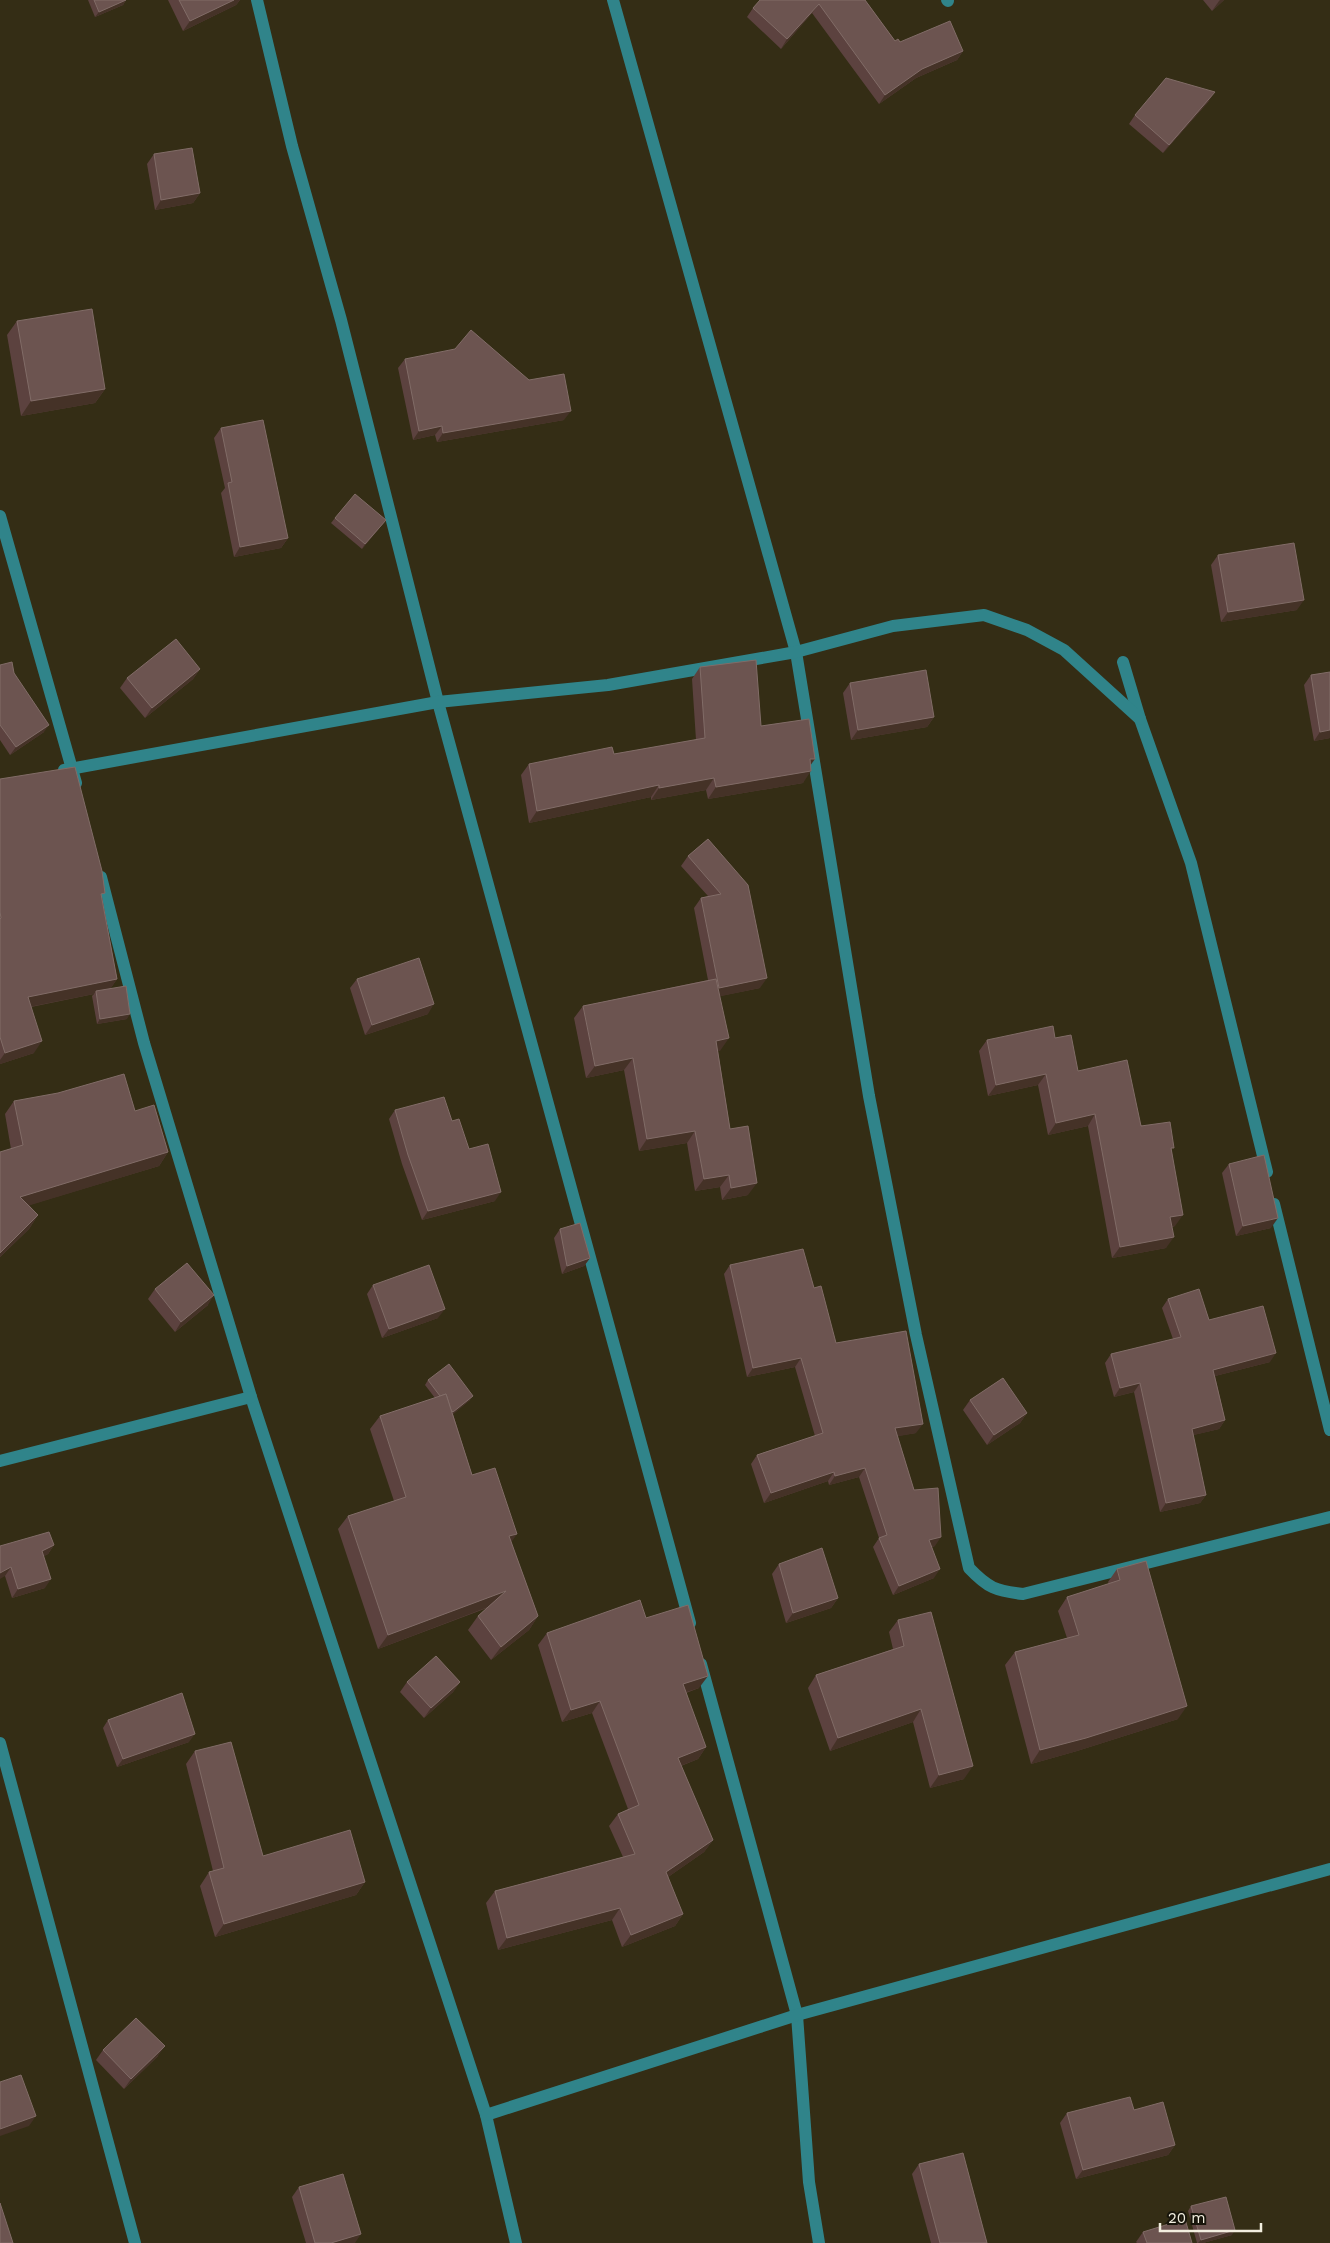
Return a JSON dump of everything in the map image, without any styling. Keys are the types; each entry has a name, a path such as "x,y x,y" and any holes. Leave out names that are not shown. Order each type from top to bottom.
{"street":[{"path":"257,0 292,146 341,320 438,702 692,1632"},
{"path":"612,0 796,652 869,1096 916,1335 969,1568 986,1585 999,1591 1022,1594 1330,1517"},
{"path":"0,516 80,797"},
{"path":"54,772 438,702 608,685 796,652 893,626 984,615 1027,630 1064,650 1140,718"},
{"path":"1123,662 1140,718 1191,863 1330,1430"},
{"path":"97,863 144,1043 251,1397 486,2115 516,2243"},
{"path":"0,1461 251,1397"},
{"path":"697,1651 797,2015 809,2182 819,2243"},
{"path":"0,1743 135,2243"},
{"path":"486,2115 797,2015 1330,1869"}],"building":[{"path":"94,0 126,0 99,12"},
{"path":"179,0 234,0 190,21"},
{"path":"760,0 865,0 895,41 898,39 900,42 950,21 963,51 922,69 885,95 819,4 787,39 753,8"},
{"path":"1166,78 1215,92 1169,145 1135,115"},
{"path":"192,148 200,193 161,200 154,154"},
{"path":"92,309 105,389 31,401 17,321"},
{"path":"471,330 529,380 564,374 571,411 443,433 442,426 419,431 405,359 455,349"},
{"path":"263,420 288,538 240,547 228,483 232,482 221,428"},
{"path":"355,494 386,520 365,544 335,518"},
{"path":"1294,543 1304,600 1228,612 1218,555"},
{"path":"176,639 200,669 152,708 127,678"},
{"path":"756,660 761,726 809,719 815,759 810,759 811,771 716,787 714,778 659,788 659,785 537,811 529,764 612,747 614,754 705,738 700,667"},
{"path":"12,662 14,673 49,725 16,747 0,725 0,665"},
{"path":"926,670 934,717 858,730 850,683"},
{"path":"1330,672 1330,730 1320,732 1311,675"},
{"path":"75,767 102,871 105,893 101,894 117,979 28,997 42,1041 5,1053 0,1037 0,779"},
{"path":"708,839 748,885 767,978 719,988 701,898 721,894 688,856"},
{"path":"419,958 434,1004 372,1025 357,979"},
{"path":"716,979 729,1038 716,1041 730,1129 748,1126 757,1183 731,1188 729,1175 704,1179 695,1131 647,1139 633,1058 595,1066 583,1006"},
{"path":"126,986 130,1014 100,1019 96,991"},
{"path":"1053,1026 1055,1038 1071,1035 1078,1071 1127,1060 1141,1126 1170,1122 1174,1148 1171,1148 1183,1215 1170,1217 1174,1237 1120,1247 1095,1114 1056,1123 1046,1074 996,1085 987,1040"},
{"path":"124,1074 135,1111 154,1105 168,1152 20,1197 38,1215 0,1253 0,1152 23,1145 14,1101 58,1093"},
{"path":"444,1097 452,1121 459,1119 469,1149 488,1144 501,1192 428,1211 408,1155 395,1110"},
{"path":"1264,1155 1278,1218 1243,1226 1229,1164"},
{"path":"580,1223 590,1258 567,1266 560,1229"},
{"path":"803,1249 814,1288 821,1286 836,1343 906,1331 923,1424 895,1428 914,1490 938,1488 941,1537 929,1540 940,1569 899,1586 879,1538 887,1535 865,1468 835,1476 834,1472 771,1493 757,1455 823,1433 801,1358 753,1368 730,1265"},
{"path":"187,1263 214,1295 181,1322 155,1289"},
{"path":"429,1265 445,1309 389,1329 373,1285"},
{"path":"1199,1289 1209,1320 1263,1306 1276,1353 1213,1370 1225,1420 1192,1429 1206,1495 1166,1503 1140,1383 1120,1388 1111,1354 1181,1337 1168,1299"},
{"path":"449,1364 473,1396 453,1412 446,1394 440,1396 428,1380"},
{"path":"1003,1378 1027,1413 994,1435 970,1400"},
{"path":"446,1394 472,1475 495,1468 517,1534 509,1536 538,1616 501,1647 478,1616 506,1591 388,1635 348,1516 406,1497 380,1416"},
{"path":"49,1532 54,1545 42,1551 51,1579 18,1589 11,1567 0,1573 0,1546"},
{"path":"822,1548 838,1598 793,1613 779,1564"},
{"path":"1146,1561 1187,1706 1086,1738 1040,1750 1015,1652 1079,1635 1067,1597 1120,1580 1117,1569"},
{"path":"640,1600 646,1618 688,1605 708,1676 683,1684 706,1747 678,1758 713,1840 666,1872 683,1914 631,1935 620,1908 507,1938 495,1891 635,1854 618,1814 639,1805 600,1701 571,1710 547,1633"},
{"path":"931,1612 973,1766 939,1775 921,1709 838,1738 816,1675 904,1646 898,1620"},
{"path":"436,1656 460,1682 431,1708 407,1682"},
{"path":"182,1693 195,1734 123,1759 108,1720"},
{"path":"231,1742 263,1856 350,1830 365,1882 224,1924 209,1872 224,1868 195,1751"},
{"path":"136,2018 165,2046 131,2079 103,2050"},
{"path":"21,2075 36,2116 0,2129 0,2082"},
{"path":"1130,2097 1134,2110 1163,2102 1175,2145 1083,2170 1067,2113"},
{"path":"963,2153 987,2243 940,2243 919,2164"},
{"path":"343,2174 361,2234 331,2243 315,2243 299,2187"},
{"path":"1226,2197 1235,2230 1201,2240 1191,2206"},
{"path":"0,2203 13,2243 0,2243"},
{"path":"1185,2219 1192,2243 1147,2243 1143,2232"}]}
